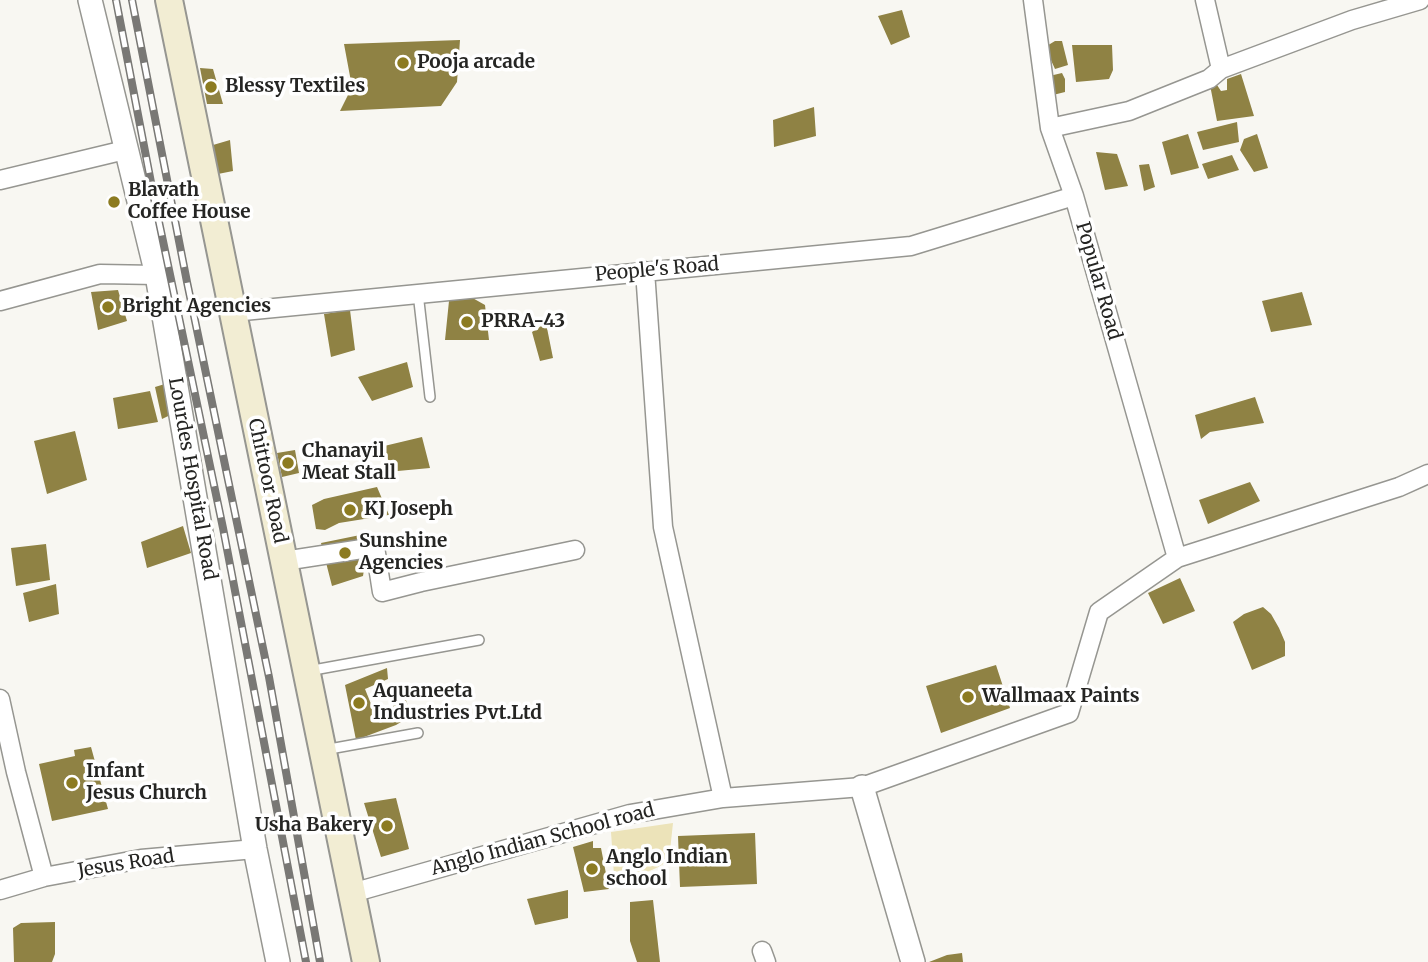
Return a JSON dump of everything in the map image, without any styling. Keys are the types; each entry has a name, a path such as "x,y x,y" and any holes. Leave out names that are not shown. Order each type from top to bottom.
{"main road":[{"name":"Chittoor Road","path":"169,0 366,962"}],"street":[{"name":"Lourdes Hospital Road","path":"90,0 157,275 255,849 278,962"},
{"name":"Popular Road","path":"1033,0 1050,128 1074,196 1177,558"},
{"path":"1205,0 1221,69"},
{"path":"1050,128 1129,111 1209,79 1221,69 1352,20 1420,0"},
{"path":"0,180 125,150"},
{"name":"People's Road","path":"233,312 911,246 1074,196"},
{"path":"645,271 663,527 723,797"},
{"path":"0,301 100,274 157,275"},
{"path":"1177,558 1399,487 1428,474"},
{"path":"284,561 375,547 382,592 575,550"},
{"name":"Anglo Indian School road","path":"352,893 630,814 723,797 862,786 1069,713 1098,612 1177,558"},
{"path":"0,699 44,877"},
{"path":"862,786 913,962"},
{"name":"Jesus Road","path":"0,890 44,877 141,859 255,849"}],"lane":[{"path":"418,293 430,397"},
{"path":"306,671 479,640"},
{"path":"323,750 418,733"}],"shaded area":[{"path":"673,823 669,860 643,873 614,875 611,832"}],"building":[{"path":"902,10 910,37 891,45 878,16"},
{"name":"Pooja arcade","path":"460,40 457,82 441,106 340,111 352,87 344,44"},
{"path":"1055,41 1062,41 1068,65 1055,69 1045,47"},
{"path":"1072,45 1112,45 1113,70 1109,79 1076,82"},
{"name":"Blessy Textiles","path":"200,68 213,69 223,104 207,104"},
{"path":"1062,73 1065,92 1049,96 1045,77"},
{"path":"1241,74 1254,116 1217,121 1210,85 1217,85 1221,91 1227,90 1227,79"},
{"path":"814,107 816,136 774,147 773,120"},
{"path":"1237,122 1239,142 1203,150 1197,132"},
{"path":"1188,134 1199,168 1171,175 1162,142"},
{"path":"1257,134 1268,168 1254,172 1240,150 1244,139"},
{"path":"230,140 233,171 218,174 213,145"},
{"path":"1096,152 1117,154 1128,186 1105,190"},
{"path":"1232,155 1239,170 1208,179 1202,164"},
{"path":"1149,164 1155,187 1144,191 1139,165"},
{"name":"Bright Agencies","path":"118,290 127,321 98,330 91,292"},
{"path":"1302,292 1312,325 1271,332 1262,301"},
{"name":"PRRA-43","path":"469,296 485,305 489,340 445,340 449,301"},
{"path":"350,310 355,350 331,357 324,314"},
{"path":"546,323 553,358 540,361 532,332"},
{"path":"407,362 413,387 372,401 358,377"},
{"path":"178,380 187,407 162,419 155,387"},
{"path":"150,391 158,422 118,429 113,398"},
{"path":"1255,397 1264,423 1210,432 1201,439 1195,415"},
{"path":"75,431 87,480 47,494 34,441"},
{"path":"422,437 430,468 387,472 388,459 380,447"},
{"name":"Chanayil Meat Stall","path":"295,450 299,473 282,477 277,453"},
{"path":"1250,482 1260,501 1208,524 1199,500"},
{"name":"KJ Joseph","path":"377,487 389,515 339,523 325,530 316,529 312,505 324,499"},
{"path":"183,526 191,553 147,568 141,542"},
{"name":"Sunshine Agencies","path":"370,533 363,576 332,586 321,543"},
{"path":"46,544 50,580 16,586 11,548"},
{"path":"1180,578 1195,611 1163,624 1148,593"},
{"path":"56,584 59,614 29,622 23,593"},
{"path":"1263,607 1271,614 1279,628 1285,642 1285,656 1252,670 1233,622 1244,614"},
{"name":"Wallmaax Paints","path":"996,665 1010,708 941,733 926,686"},
{"name":"Aquaneeta Industries Pvt.Ltd","path":"387,668 388,679 365,689 375,714 406,700 411,716 396,725 356,740 345,685"},
{"name":"Infant Jesus Church","path":"91,747 108,809 52,821 39,764 75,756 74,750"},
{"name":"Usha Bakery","path":"396,798 409,849 381,857 364,803"},
{"path":"755,833 757,884 680,887 678,836"},
{"name":"Anglo Indian school","path":"593,841 593,848 601,848 609,889 584,892 573,847"},
{"path":"568,890 568,918 535,925 527,899"},
{"path":"653,900 660,962 637,962 630,941 630,902"},
{"path":"55,922 55,954 52,962 14,962 13,928 21,923"},
{"path":"962,953 963,962 929,962 947,955"}],"railway":[{"path":"116,0 223,528 306,962"},
{"path":"132,0 269,677 320,962"}],"place":[{"name":"Pooja arcade","path":"403,63"},
{"name":"Blessy Textiles","path":"211,87"},
{"name":"Blavath Coffee House","path":"114,202"},
{"name":"Bright Agencies","path":"108,307"},
{"name":"PRRA-43","path":"467,322"},
{"name":"Chanayil Meat Stall","path":"288,463"},
{"name":"KJ Joseph","path":"350,510"},
{"name":"Sunshine Agencies","path":"345,553"},
{"name":"Wallmaax Paints","path":"968,697"},
{"name":"Aquaneeta Industries Pvt.Ltd","path":"359,703"},
{"name":"Infant Jesus Church","path":"72,783"},
{"name":"Usha Bakery","path":"387,826"},
{"name":"Anglo Indian school","path":"592,869"}]}
